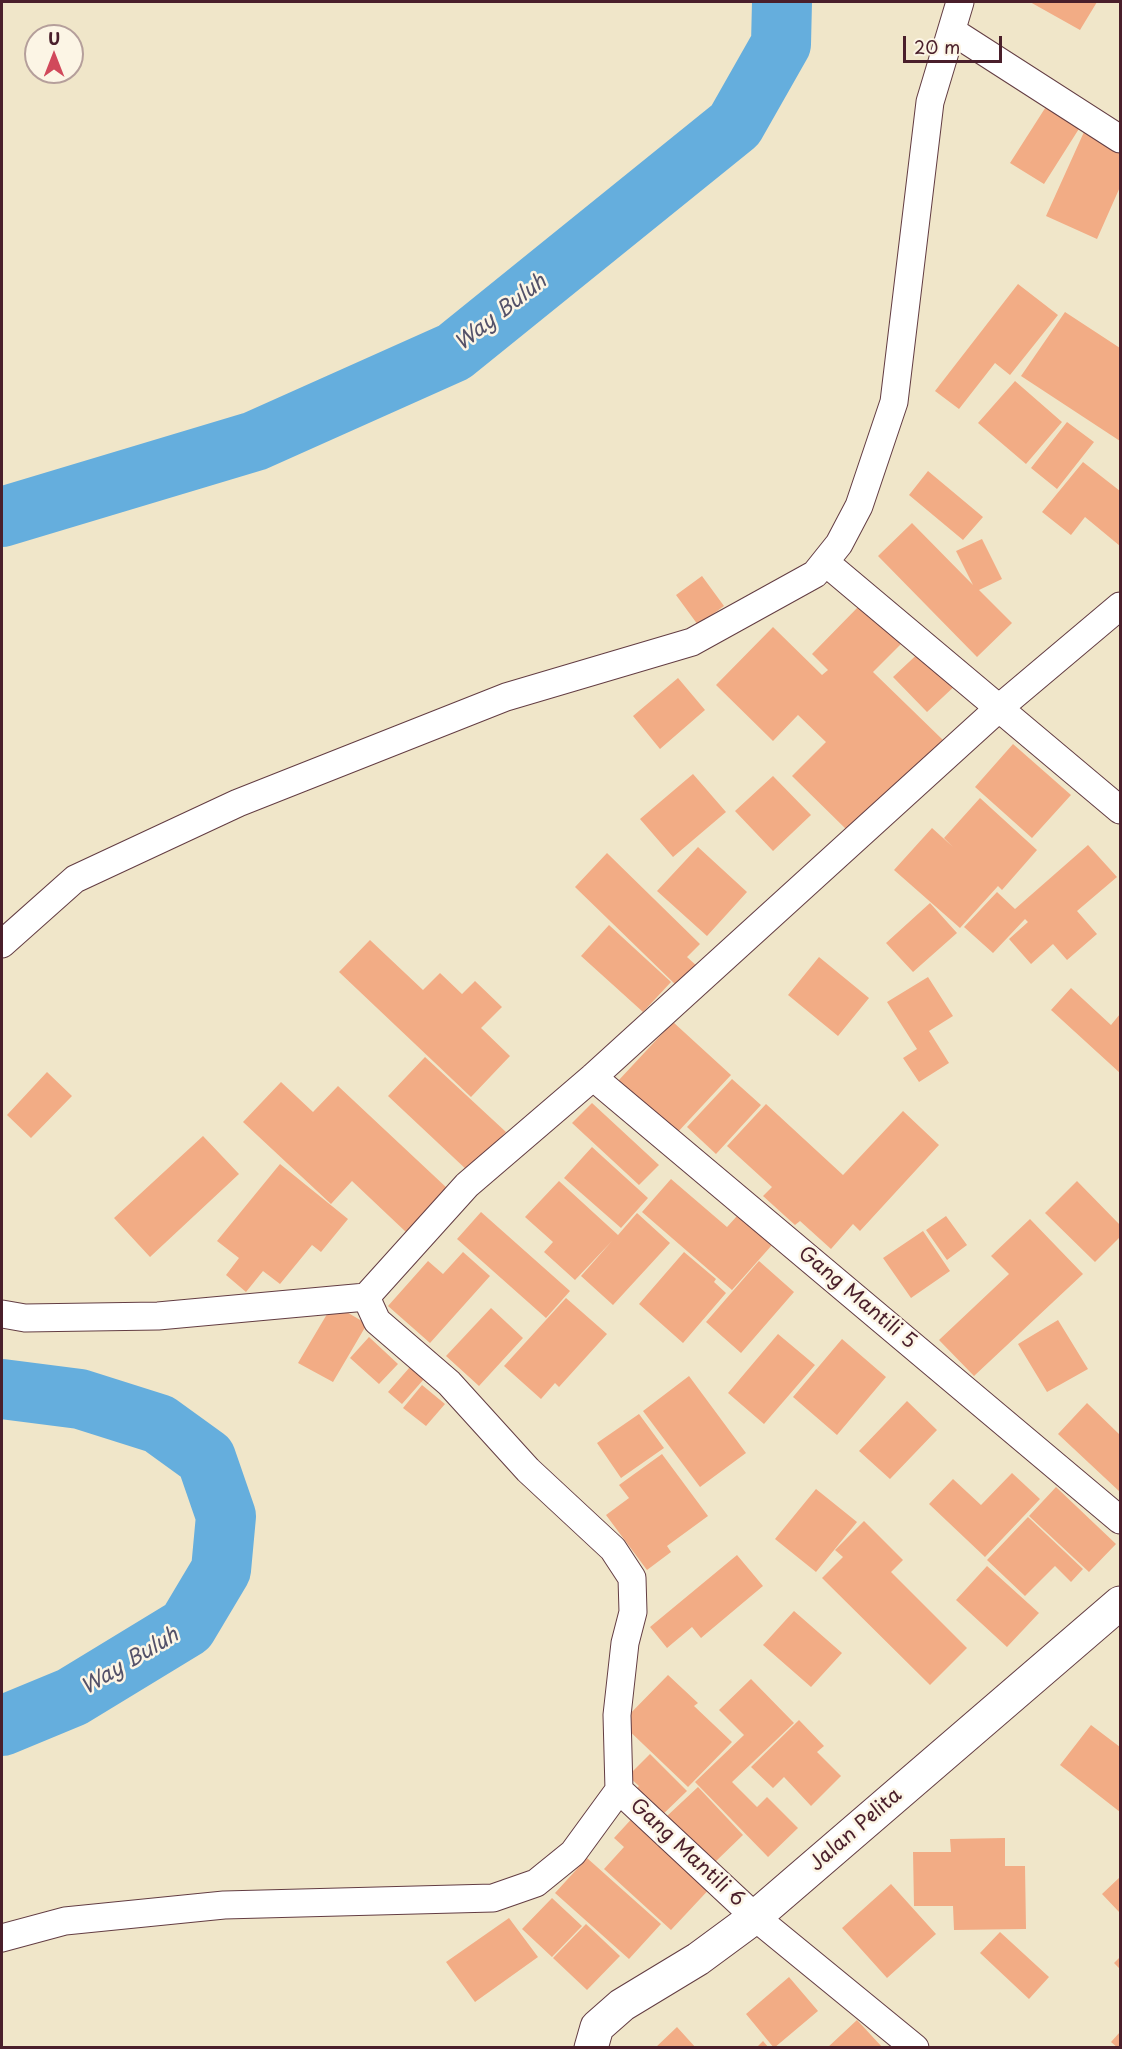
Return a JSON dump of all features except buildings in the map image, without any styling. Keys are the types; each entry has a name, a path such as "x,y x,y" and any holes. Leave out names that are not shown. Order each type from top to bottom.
{"street":[{"path":"2,945 75,879 218,812 506,697 692,642 815,574 839,544 859,506 894,402 930,102 960,2"},
{"path":"952,31 1120,139"},
{"path":"825,562 1120,810"},
{"path":"2,1314 25,1318 158,1316 366,1297 467,1185 593,1077 999,708 1120,606"},
{"name":"Gang Mantili 5","path":"593,1077 1120,1520"},
{"path":"2,1938 65,1921 224,1905 492,1898 536,1883 573,1853 619,1790 617,1715 625,1643 633,1612 632,1578 613,1548 528,1470 449,1383 377,1321 366,1297"},
{"name":"Jalan Pelita","path":"591,2048 597,2027 622,2005 698,1959 755,1917 1120,1604"},
{"name":"Gang Mantili 6","path":"619,1790 755,1917 915,2048"}],"waterway":[{"name":"Way Buluh","path":"2,517 255,441 454,352 735,125 781,44 782,2"},
{"name":"Way Buluh","path":"2,1389 80,1399 159,1424 206,1458 226,1516 221,1570 187,1627 72,1697 2,1726"}]}
